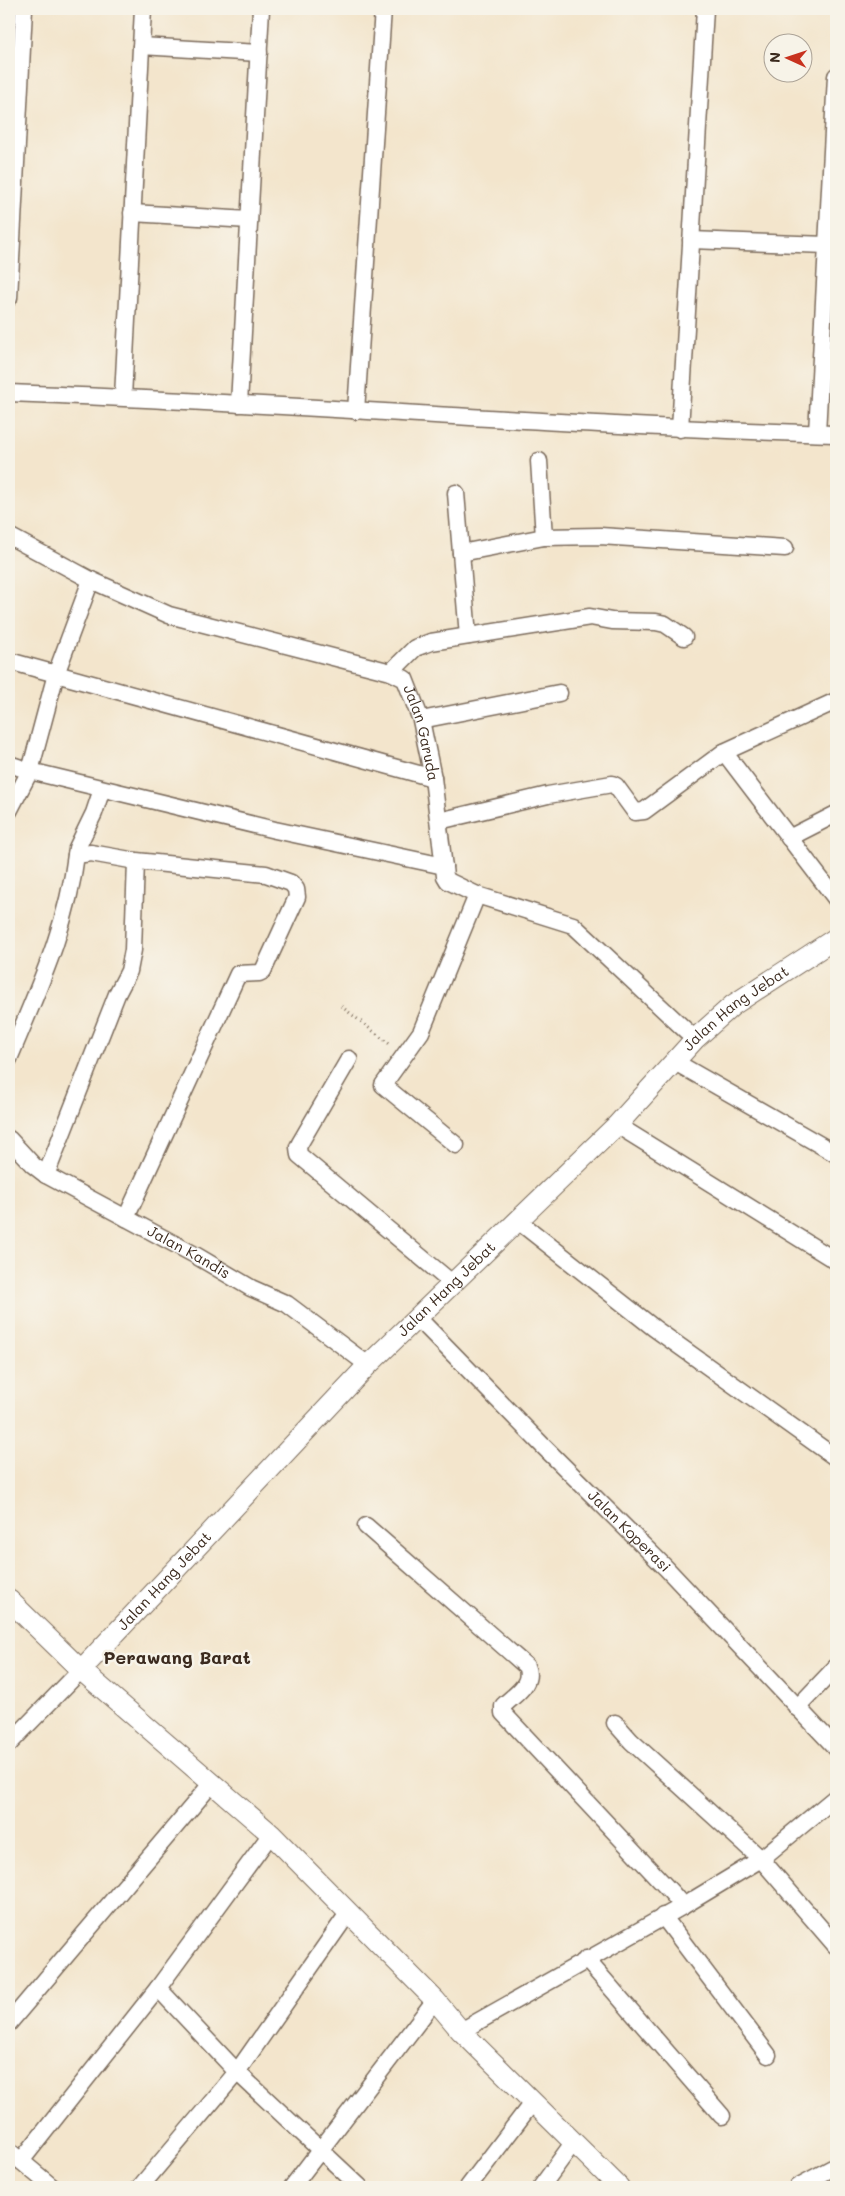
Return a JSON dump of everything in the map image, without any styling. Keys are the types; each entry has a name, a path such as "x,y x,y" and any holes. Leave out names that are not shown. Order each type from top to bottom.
{"street":[{"path":"9,298 24,9"},
{"path":"123,397 144,9"},
{"path":"238,404 262,9"},
{"path":"356,411 383,9"},
{"path":"680,429 705,9"},
{"path":"141,46 259,53"},
{"path":"817,433 836,76"},
{"path":"132,213 249,220"},
{"path":"691,240 827,245"},
{"path":"9,393 123,397 680,429 836,434"},
{"path":"539,461 544,538"},
{"path":"456,493 468,636"},
{"name":"Jalan Garuda","path":"9,536 91,580 168,615 391,672 405,679 420,720 433,778 444,866 448,881 477,895 573,925 695,1039"},
{"path":"461,553 544,538 600,536 785,548"},
{"path":"9,811 30,771 56,674 91,580"},
{"path":"391,672 415,648 431,642 590,617 612,621 656,622 665,624 684,637"},
{"path":"9,661 433,778"},
{"path":"420,720 559,693"},
{"path":"439,821 548,795 612,784 616,786 635,812 644,811 724,752 836,701"},
{"path":"724,752 836,899"},
{"path":"9,764 102,789 276,830 444,866"},
{"path":"9,1059 54,950 72,889 77,848 94,814 102,789"},
{"path":"788,838 836,814"},
{"path":"76,855 91,853 136,861 266,874 291,883 296,889 297,897 263,971 259,974 238,974 126,1218"},
{"path":"46,1175 118,994 129,971 133,950 136,861"},
{"path":"456,1145 383,1085 421,1032 477,895"},
{"name":"Jalan Hang Jebat","path":"81,1670 368,1365 618,1125 695,1039 733,1005 836,938"},
{"path":"349,1059 300,1143 298,1147 299,1155 452,1284"},
{"path":"675,1062 836,1154"},
{"path":"618,1125 836,1261"},
{"name":"Jalan Kandis","path":"9,1138 33,1165 46,1175 195,1254 251,1288 287,1304 368,1365"},
{"path":"518,1220 654,1328 836,1458"},
{"name":"Jalan Koperasi","path":"418,1318 666,1568 836,1748"},
{"path":"366,1526 526,1666 530,1674 528,1682 503,1706 503,1713 672,1892 683,1906"},
{"path":"9,1600 81,1670 271,1834 435,2000 461,2031 619,2187"},
{"path":"797,1708 836,1667"},
{"path":"9,1744 81,1670"},
{"path":"615,1722 631,1741 761,1859 836,1946"},
{"path":"9,2023 212,1783"},
{"path":"461,2031 683,1906 761,1859 836,1797"},
{"path":"52,2187 15,2156 158,1988 271,1834"},
{"path":"140,2187 237,2072 349,1912"},
{"path":"663,1916 768,2055"},
{"path":"586,1960 722,2116"},
{"path":"158,1988 237,2072 360,2187"},
{"path":"292,2187 435,2000"},
{"path":"468,2187 532,2103"},
{"path":"542,2187 574,2143"},
{"path":"798,2187 836,2166"}],"path":[{"path":"341,1006 404,1056"}],"district":[{"name":"Perawang Barat","path":"177,1658"}]}
